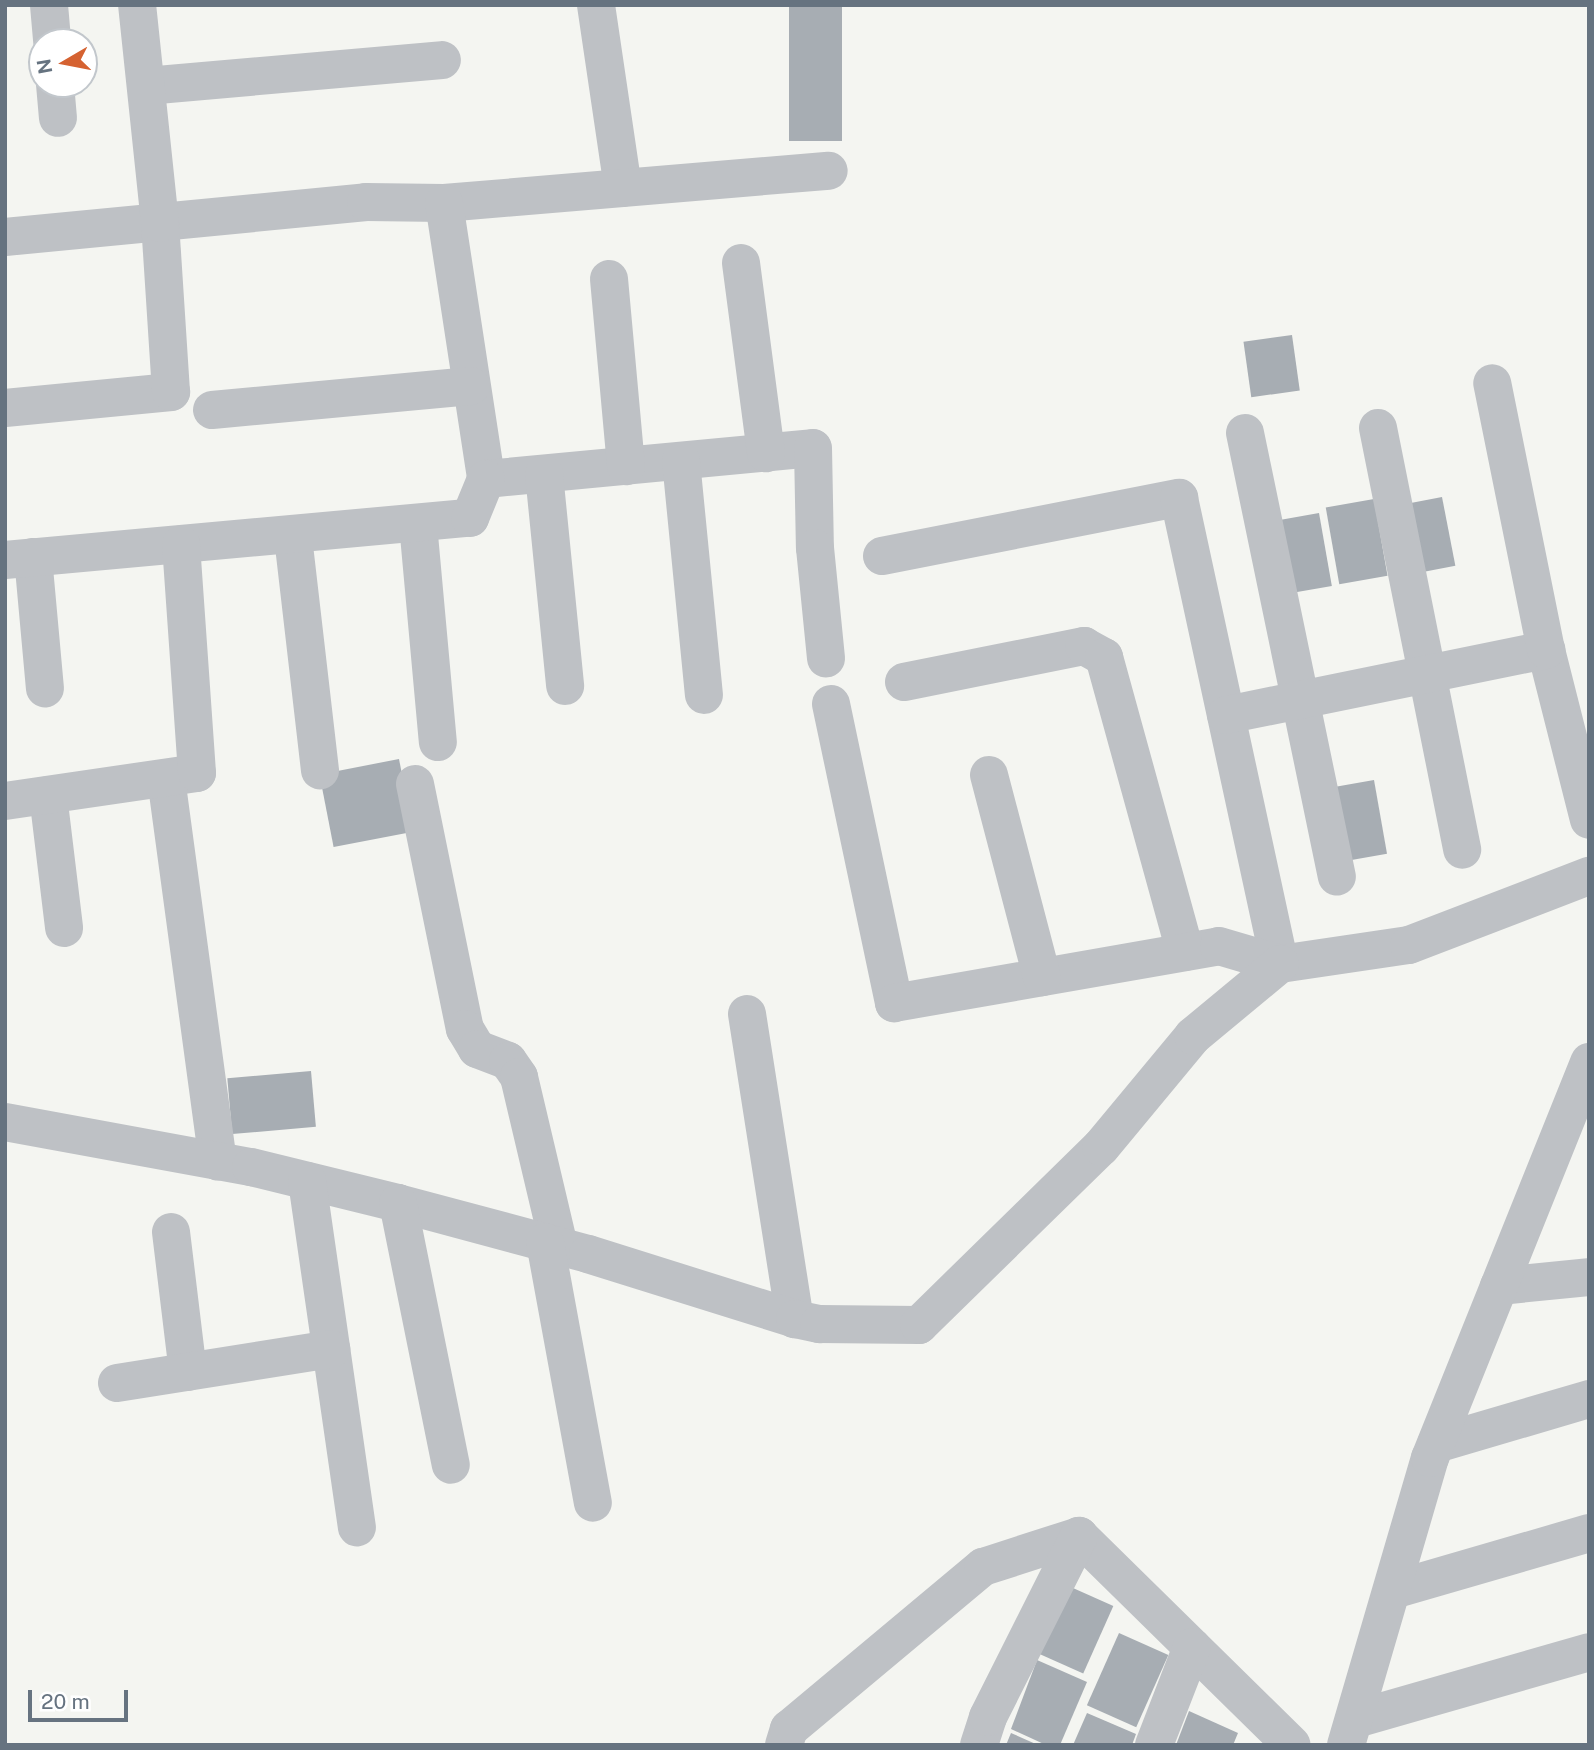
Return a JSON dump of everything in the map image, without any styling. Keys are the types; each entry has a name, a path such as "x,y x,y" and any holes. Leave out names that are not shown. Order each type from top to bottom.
{"street":[{"path":"48,5 50,28"},
{"path":"5,408 171,392 160,223 137,5"},
{"path":"596,5 623,188"},
{"path":"146,86 442,60"},
{"path":"5,237 366,202 444,202 829,171"},
{"path":"45,688 19,559 293,537 470,518 486,480 444,202"},
{"path":"741,263 766,453"},
{"path":"609,279 626,466"},
{"path":"1492,383 1546,650 1589,820"},
{"path":"212,411 471,386"},
{"path":"1378,428 1424,675 1462,850"},
{"path":"1245,433 1337,877"},
{"path":"486,480 813,448 815,548 826,658"},
{"path":"681,461 704,695"},
{"path":"544,474 565,686"},
{"path":"882,556 1179,498 1280,964"},
{"path":"418,524 438,742"},
{"path":"293,537 320,769"},
{"path":"5,801 197,773 181,545"},
{"path":"904,682 1084,646 1095,649 1104,657 1185,951"},
{"path":"1226,715 1546,650"},
{"path":"831,704 894,1003 1219,946 1280,964 1409,945 1589,876"},
{"path":"989,775 1042,977"},
{"path":"166,778 218,1161"},
{"path":"415,784 465,1029 477,1049 508,1062 519,1077 552,1244 593,1503"},
{"path":"48,795 64,928"},
{"path":"5,1122 218,1161 398,1203 552,1244 795,1319 819,1324 919,1325 1101,1147 1194,1037 1280,964"},
{"path":"747,1014 795,1319"},
{"path":"1351,1732 1436,1444 1589,1062"},
{"path":"307,1181 357,1527"},
{"path":"398,1203 451,1465"},
{"path":"171,1232 188,1372"},
{"path":"1499,1286 1589,1277"},
{"path":"117,1383 331,1349"},
{"path":"1436,1444 1589,1399"},
{"path":"1393,1590 1589,1533"},
{"path":"1079,1536 1292,1745"},
{"path":"784,1745 789,1729 983,1567 1079,1536"},
{"path":"979,1745 988,1717 1079,1536"},
{"path":"1154,1745 1192,1647"},
{"path":"1351,1732 1586,1662"}],"building":[{"path":"789,5 842,5 842,141 789,141"},
{"path":"1292,335 1300,390 1251,397 1243,342"},
{"path":"1442,497 1455,566 1411,574 1398,506"},
{"path":"1374,499 1388,576 1339,584 1326,508"},
{"path":"1319,513 1332,586 1286,594 1273,521"},
{"path":"399,759 413,832 334,847 319,774"},
{"path":"1374,780 1387,854 1339,862 1326,789"},
{"path":"311,1071 316,1127 232,1134 227,1078"},
{"path":"1064,1584 1113,1606 1083,1674 1034,1652"},
{"path":"1119,1633 1168,1655 1136,1727 1087,1705"},
{"path":"1037,1660 1087,1682 1060,1745 1046,1745 1011,1729"},
{"path":"1189,1711 1238,1733 1233,1745 1176,1745"},
{"path":"1087,1713 1136,1734 1132,1745 1073,1745"},
{"path":"1011,1733 1038,1745 1006,1745"}]}
